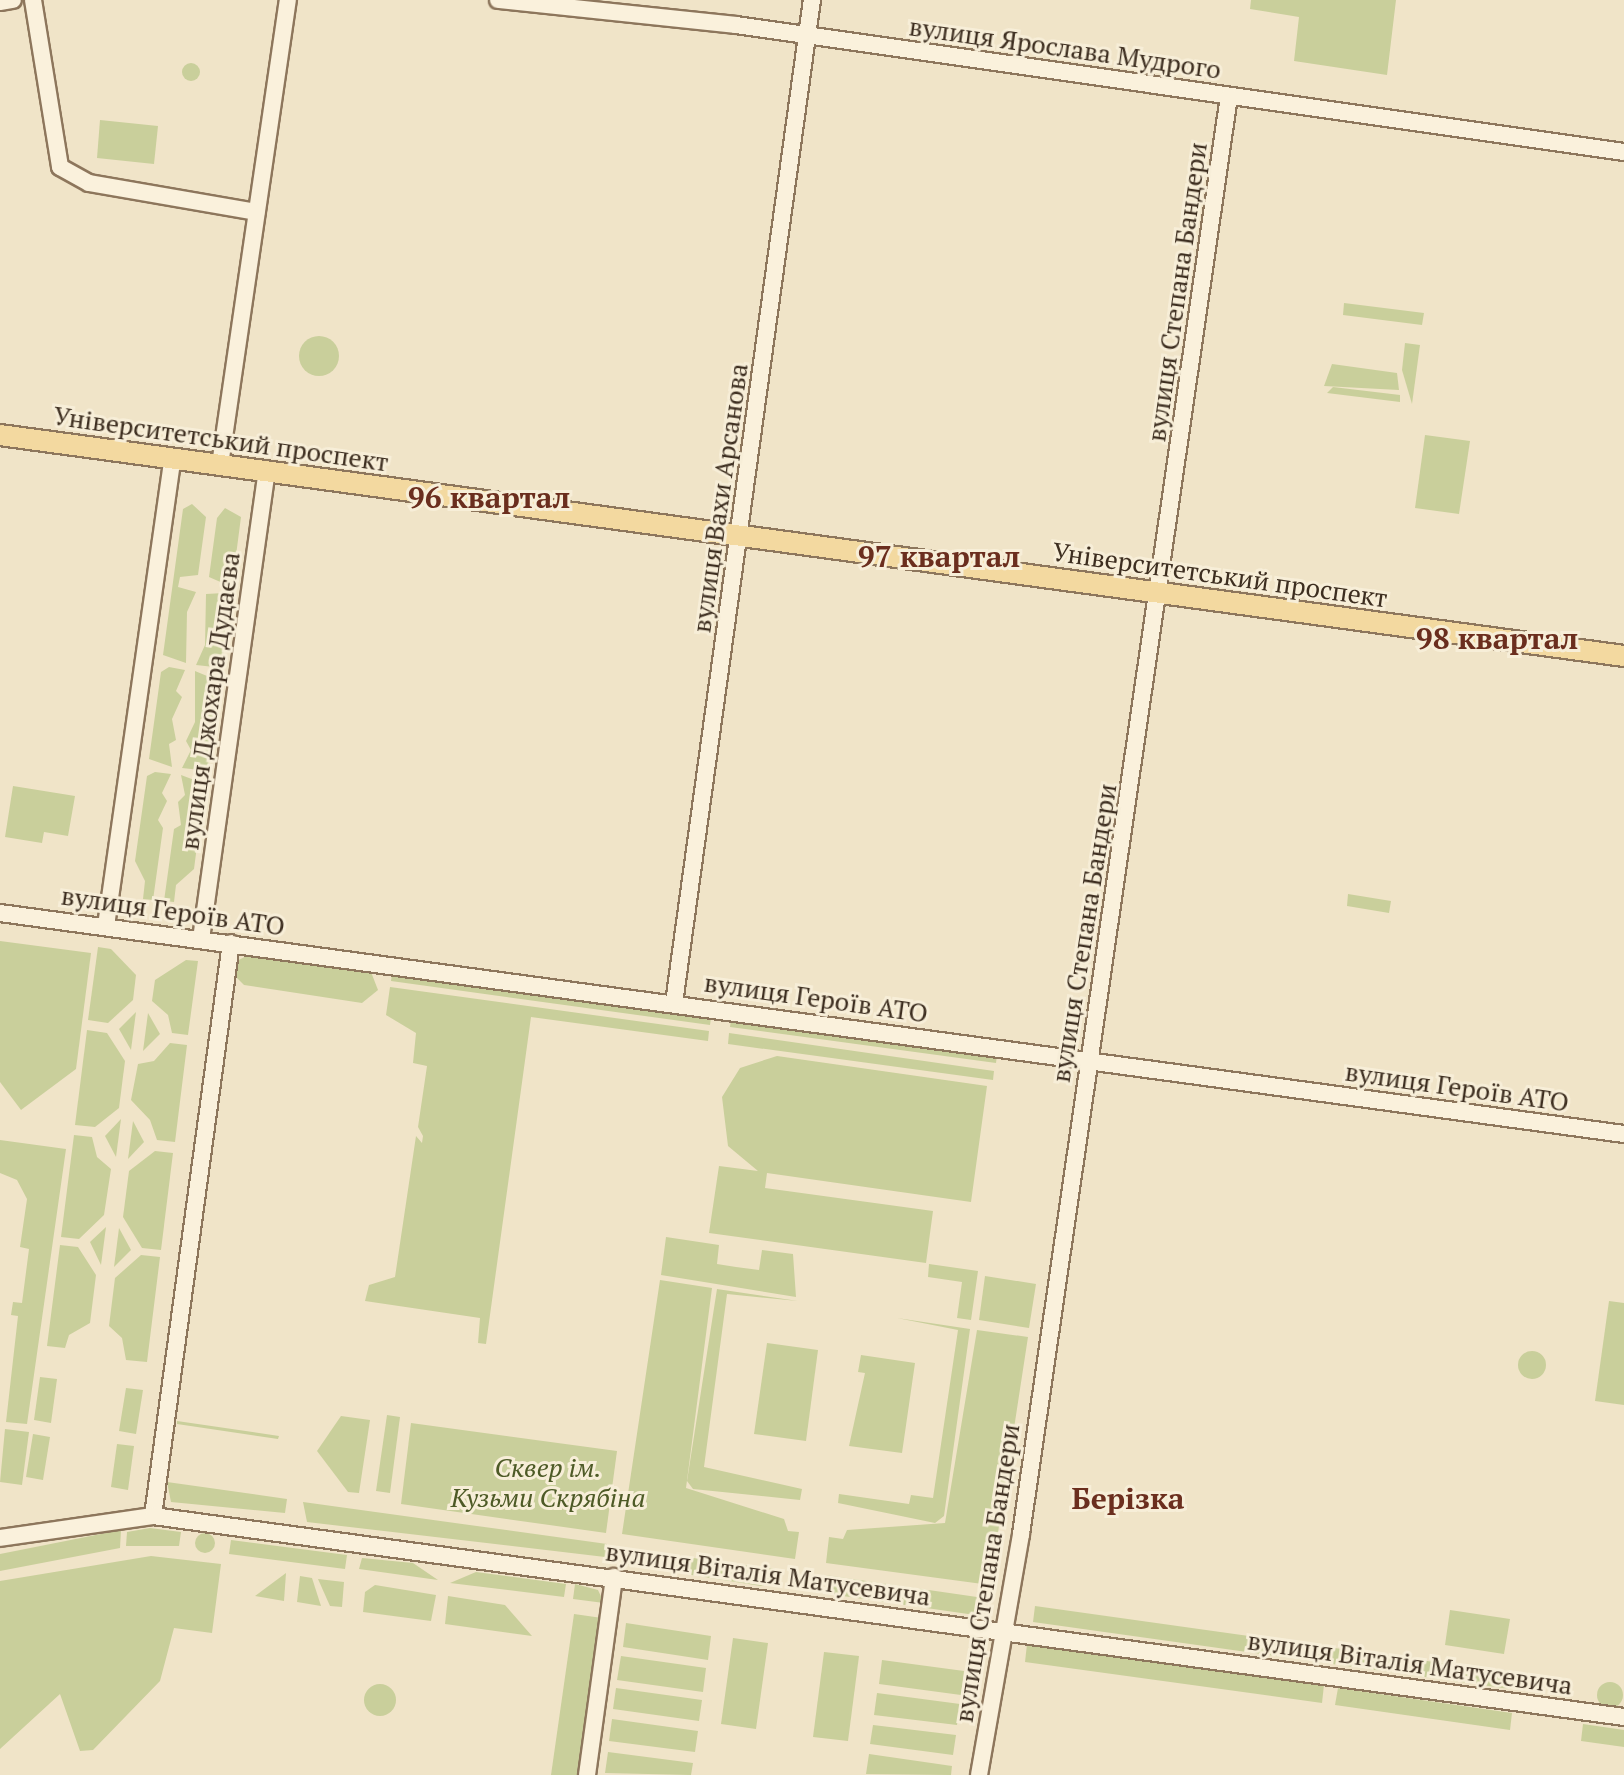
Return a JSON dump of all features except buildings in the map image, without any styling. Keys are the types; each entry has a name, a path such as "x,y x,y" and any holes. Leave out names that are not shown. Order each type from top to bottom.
{"main road":[{"name":"Університетський проспект","path":"0,435 1624,656"}],"street":[{"path":"0,2 13,0"},
{"path":"33,0 55,154 60,167 89,183 257,212"},
{"path":"220,465 288,0"},
{"name":"вулиця Ярослава Мудрого","path":"498,0 808,36 1624,152"},
{"name":"вулиця Вахи Арсанова","path":"674,1003 812,0"},
{"name":"вулиця Степана Бандери","path":"979,1775 1004,1630 1090,1060 1229,96"},
{"path":"106,926 173,458"},
{"name":"вулиця Джохара Дудаєва","path":"201,939 267,471"},
{"name":"вулиця Героїв АТО","path":"0,913 1624,1134"},
{"path":"153,1516 231,943"},
{"name":"вулиця Віталія Матусевича","path":"0,1538 153,1516 1624,1717"},
{"path":"587,1775 614,1577"}],"green space":[{"path":"1251,0 1396,0 1387,75 1294,61 1299,17 1250,9"},
{"path":"191,63 200,72 191,81 182,72"},
{"path":"100,120 158,126 154,164 97,158"},
{"path":"1344,303 1424,313 1422,325 1343,315"},
{"path":"319,336 333,342 339,356 333,370 319,376 305,370 299,356 305,342"},
{"path":"1405,343 1420,345 1412,404 1402,370"},
{"path":"1332,364 1397,373 1399,390 1324,386"},
{"path":"1333,387 1400,395 1400,402 1327,393"},
{"path":"1425,435 1470,441 1459,514 1415,508"},
{"path":"192,504 206,517 198,575 180,577 178,587 196,592 187,612 186,663 163,655 183,509"},
{"path":"225,508 241,517 222,663 214,667 196,665 205,645 206,594 224,593 225,584 209,577 217,518"},
{"path":"169,667 185,670 176,691 182,697 172,719 176,740 169,744 172,767 149,759 161,672"},
{"path":"195,671 219,681 208,766 200,770 182,768 191,750 186,741 195,722"},
{"path":"155,772 171,774 162,793 167,801 158,820 163,828 153,900 143,899 145,881 135,861 147,776"},
{"path":"181,775 205,784 194,869 176,885 174,902 164,901 174,829 181,825 178,802 185,795"},
{"path":"13,786 75,796 68,836 44,832 42,843 5,837"},
{"path":"1348,894 1391,901 1389,913 1347,906"},
{"path":"0,941 91,953 76,1069 21,1110 0,1082"},
{"path":"98,947 111,949 136,975 133,1000 108,1023 88,1020"},
{"path":"252,953 371,972 378,990 362,1003 244,985 234,975 235,962"},
{"path":"186,960 198,961 188,1035 172,1033 168,1015 152,1001 155,980"},
{"path":"392,974 711,1018 710,1025 391,981"},
{"path":"390,987 709,1031 708,1041 531,1017 486,1344 478,1343 480,1318 365,1301 369,1285 395,1277 416,1136 422,1143 423,1136 418,1127 427,1066 413,1063 416,1033 386,1015"},
{"path":"136,1012 131,1050 119,1029"},
{"path":"148,1013 160,1034 143,1051"},
{"path":"731,1020 997,1055 996,1063 730,1027"},
{"path":"87,1030 107,1033 125,1061 119,1108 95,1127 75,1125"},
{"path":"729,1033 994,1071 993,1080 728,1044"},
{"path":"170,1043 187,1045 175,1142 157,1140 150,1120 131,1100 138,1064 154,1061"},
{"path":"777,1056 987,1086 971,1202 767,1173 765,1188 933,1211 926,1263 709,1233 719,1166 758,1171 728,1146 722,1097 740,1068"},
{"path":"121,1119 116,1157 105,1136"},
{"path":"133,1121 144,1142 128,1159"},
{"path":"74,1135 92,1137 97,1157 111,1169 104,1215 79,1239 61,1237"},
{"path":"0,1140 66,1149 27,1424 6,1422 18,1316 11,1315 13,1302 22,1303 29,1249 20,1247 27,1199 17,1180 0,1173"},
{"path":"155,1151 173,1153 161,1250 142,1248 123,1217 129,1171"},
{"path":"106,1227 101,1265 90,1242"},
{"path":"119,1228 131,1250 114,1267"},
{"path":"666,1237 719,1245 717,1264 736,1267 759,1270 762,1250 793,1254 796,1297 661,1275"},
{"path":"60,1245 78,1247 96,1275 90,1323 69,1335 65,1348 47,1346"},
{"path":"141,1255 160,1257 147,1362 126,1360 122,1338 109,1326 115,1278"},
{"path":"929,1264 978,1271 971,1320 957,1318 962,1282 928,1277"},
{"path":"985,1276 1036,1284 1029,1328 979,1320"},
{"path":"660,1280 712,1288 686,1488 784,1519 788,1531 799,1532 795,1559 622,1534"},
{"path":"717,1289 798,1301 727,1294 704,1467 802,1489 800,1500 693,1489 687,1481"},
{"path":"1609,1301 1624,1303 1624,1405 1595,1401"},
{"path":"897,1318 970,1329 944,1516 935,1523 838,1503 839,1494 909,1504 911,1495 933,1498 958,1330"},
{"path":"977,1330 1028,1337 990,1585 826,1563 829,1537 843,1539 847,1530 945,1523"},
{"path":"767,1343 818,1350 806,1441 754,1434"},
{"path":"1532,1351 1542,1355 1546,1365 1542,1375 1532,1379 1522,1375 1518,1365 1522,1355"},
{"path":"861,1355 915,1363 902,1453 849,1446 865,1373 858,1372"},
{"path":"40,1377 57,1379 51,1423 34,1420"},
{"path":"126,1388 143,1390 136,1434 119,1431"},
{"path":"387,1415 400,1417 390,1493 376,1491"},
{"path":"341,1416 370,1420 359,1493 348,1492 317,1451"},
{"path":"177,1421 279,1436 278,1439 177,1424"},
{"name":"Сквер ім. Кузьми Скрябіна","path":"411,1423 617,1451 606,1533 401,1504"},
{"path":"5,1429 29,1432 22,1485 0,1482"},
{"path":"33,1434 50,1437 43,1480 26,1477"},
{"path":"117,1444 134,1446 128,1490 111,1487"},
{"path":"167,1482 287,1499 285,1513 171,1502"},
{"path":"303,1502 607,1544 605,1557 307,1522"},
{"path":"150,1528 181,1532 179,1546 126,1546 127,1532"},
{"path":"121,1530 120,1548 0,1571 0,1554"},
{"path":"205,1533 212,1536 215,1543 212,1550 205,1553 198,1550 195,1543 198,1536"},
{"path":"231,1540 347,1555 345,1569 229,1554"},
{"path":"619,1548 775,1569 774,1582 761,1586 622,1564"},
{"path":"151,1556 221,1564 212,1633 174,1628 160,1681 93,1750 80,1751 60,1694 0,1749 0,1581"},
{"path":"362,1558 413,1563 438,1580 359,1569"},
{"path":"476,1572 566,1584 564,1597 450,1583"},
{"path":"286,1573 284,1601 255,1596"},
{"path":"825,1575 977,1597 975,1615 829,1594"},
{"path":"300,1576 312,1578 321,1606 297,1602"},
{"path":"318,1579 344,1582 342,1607 330,1606"},
{"path":"575,1584 598,1590 604,1603 573,1599"},
{"path":"375,1585 436,1595 431,1621 363,1612 365,1592"},
{"path":"448,1596 505,1605 532,1636 445,1624"},
{"path":"1035,1606 1513,1673 1510,1689 1033,1622"},
{"path":"1450,1610 1510,1619 1504,1654 1445,1645"},
{"path":"574,1614 602,1618 578,1775 551,1775"},
{"path":"626,1623 711,1636 708,1660 623,1647"},
{"path":"733,1638 768,1643 756,1729 721,1724"},
{"path":"1027,1644 1324,1685 1322,1703 1025,1662"},
{"path":"824,1652 859,1656 848,1741 813,1737"},
{"path":"621,1656 706,1668 703,1692 617,1680"},
{"path":"882,1660 964,1671 961,1695 879,1684"},
{"path":"1610,1682 1619,1686 1623,1695 1619,1704 1610,1708 1601,1704 1597,1695 1601,1686"},
{"path":"380,1684 391,1689 396,1700 391,1711 380,1716 369,1711 364,1700 369,1689"},
{"path":"616,1688 702,1700 699,1721 613,1709"},
{"path":"1338,1688 1512,1713 1510,1730 1335,1705"},
{"path":"877,1693 960,1704 957,1725 874,1715"},
{"path":"612,1719 698,1731 695,1752 609,1741"},
{"path":"1583,1724 1624,1730 1624,1747 1581,1741"},
{"path":"873,1725 956,1735 953,1755 870,1744"},
{"path":"608,1752 693,1763 691,1775 605,1773"},
{"path":"869,1754 952,1766 951,1775 866,1774"}],"district":[{"name":"96 квартал","path":"489,497"},
{"name":"97 квартал","path":"939,556"},
{"name":"98 квартал","path":"1497,638"},
{"name":"Берізка","path":"1128,1498"}]}
